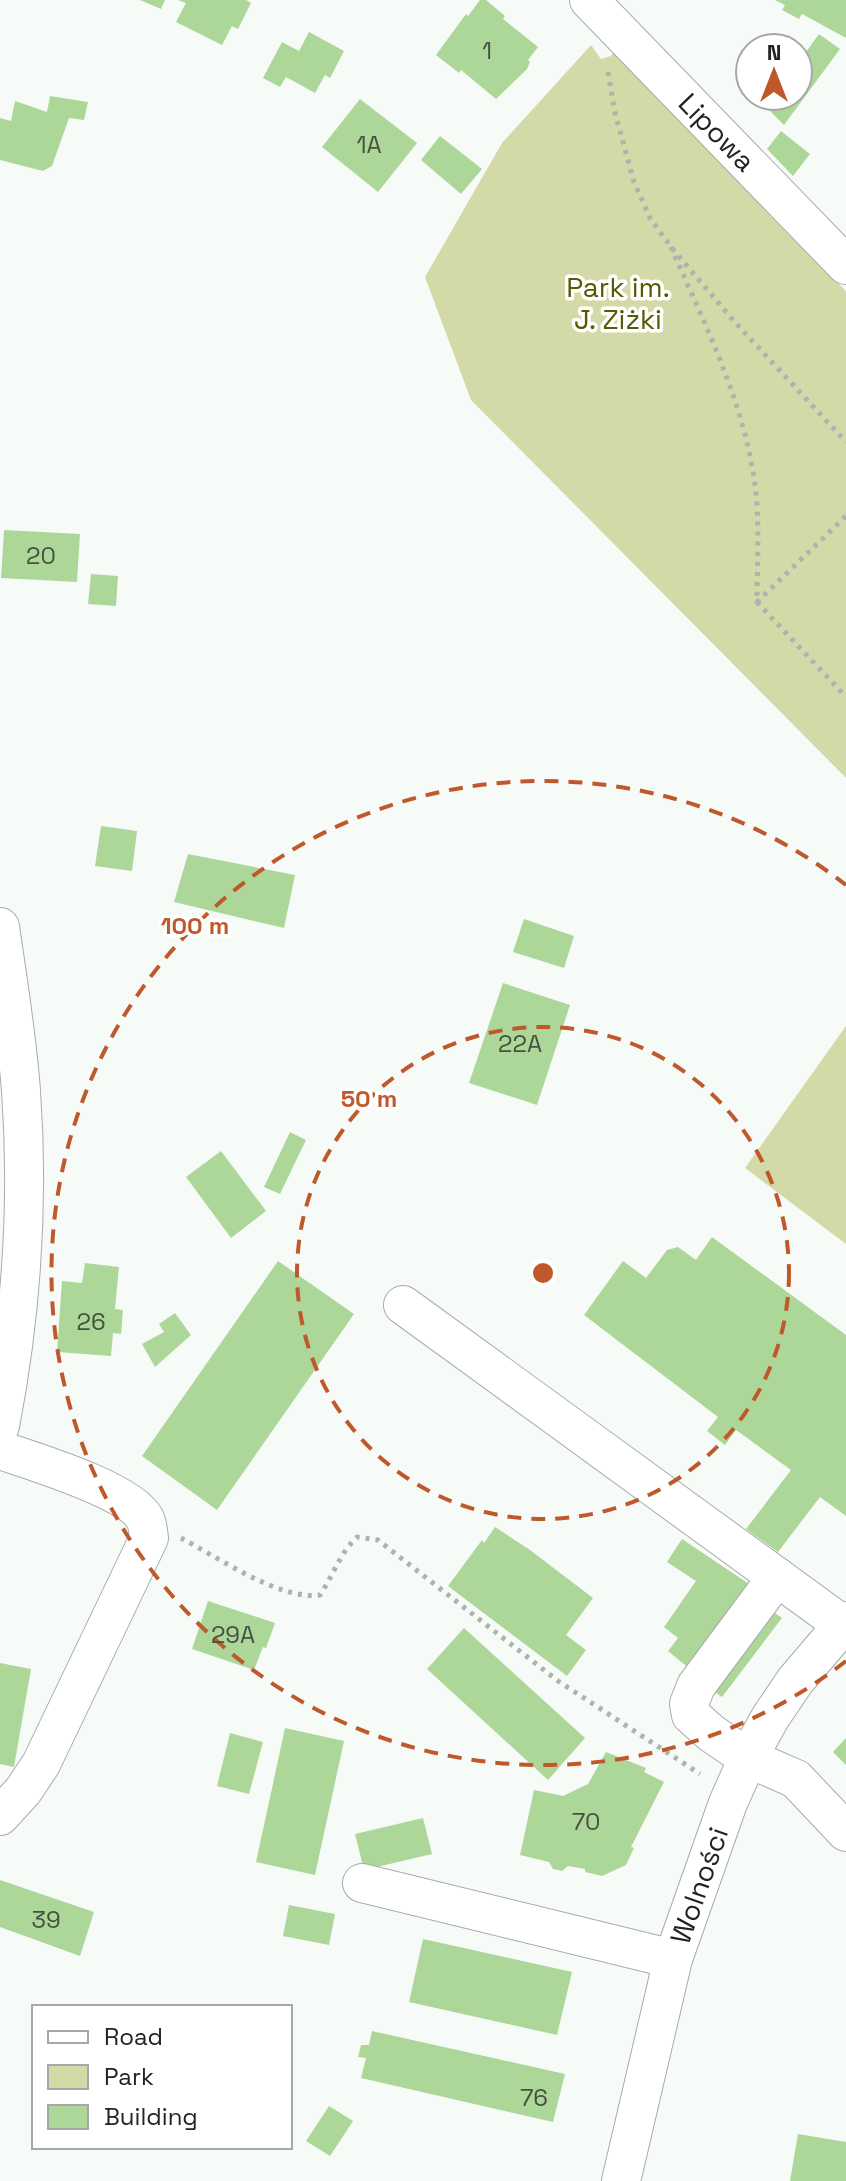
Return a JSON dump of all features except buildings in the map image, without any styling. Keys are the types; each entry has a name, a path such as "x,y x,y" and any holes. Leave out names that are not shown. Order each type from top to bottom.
{"street":[{"name":"Lipowa","path":"589,0 846,265"},
{"path":"0,927 21,1093 24,1200 12,1362 0,1426"},
{"path":"403,1305 844,1623"},
{"path":"0,1450 75,1476 124,1500 145,1519 149,1538 41,1764 23,1791 0,1816"},
{"path":"785,1583 704,1710 701,1724 748,1758 796,1779 846,1832"},
{"name":"Wolności","path":"621,2181 673,1959 728,1803 748,1758 795,1681 844,1623"},
{"path":"362,1883 673,1959"}],"path":[{"path":"606,60 615,113 634,182 650,218 671,247 846,442"},
{"path":"671,247 716,351 741,419 755,486 757,602 846,697"},
{"path":"757,602 846,516"},
{"path":"145,1519 281,1591 306,1597 320,1595 332,1579 346,1547 357,1537 378,1540 558,1681 700,1774"}],"green space":[{"name":"Park im. J. Ziżki","path":"591,45 601,59 611,56 614,51 846,291 846,778 471,400 425,277 502,143"},
{"path":"846,1026 846,1244 745,1168"}]}
